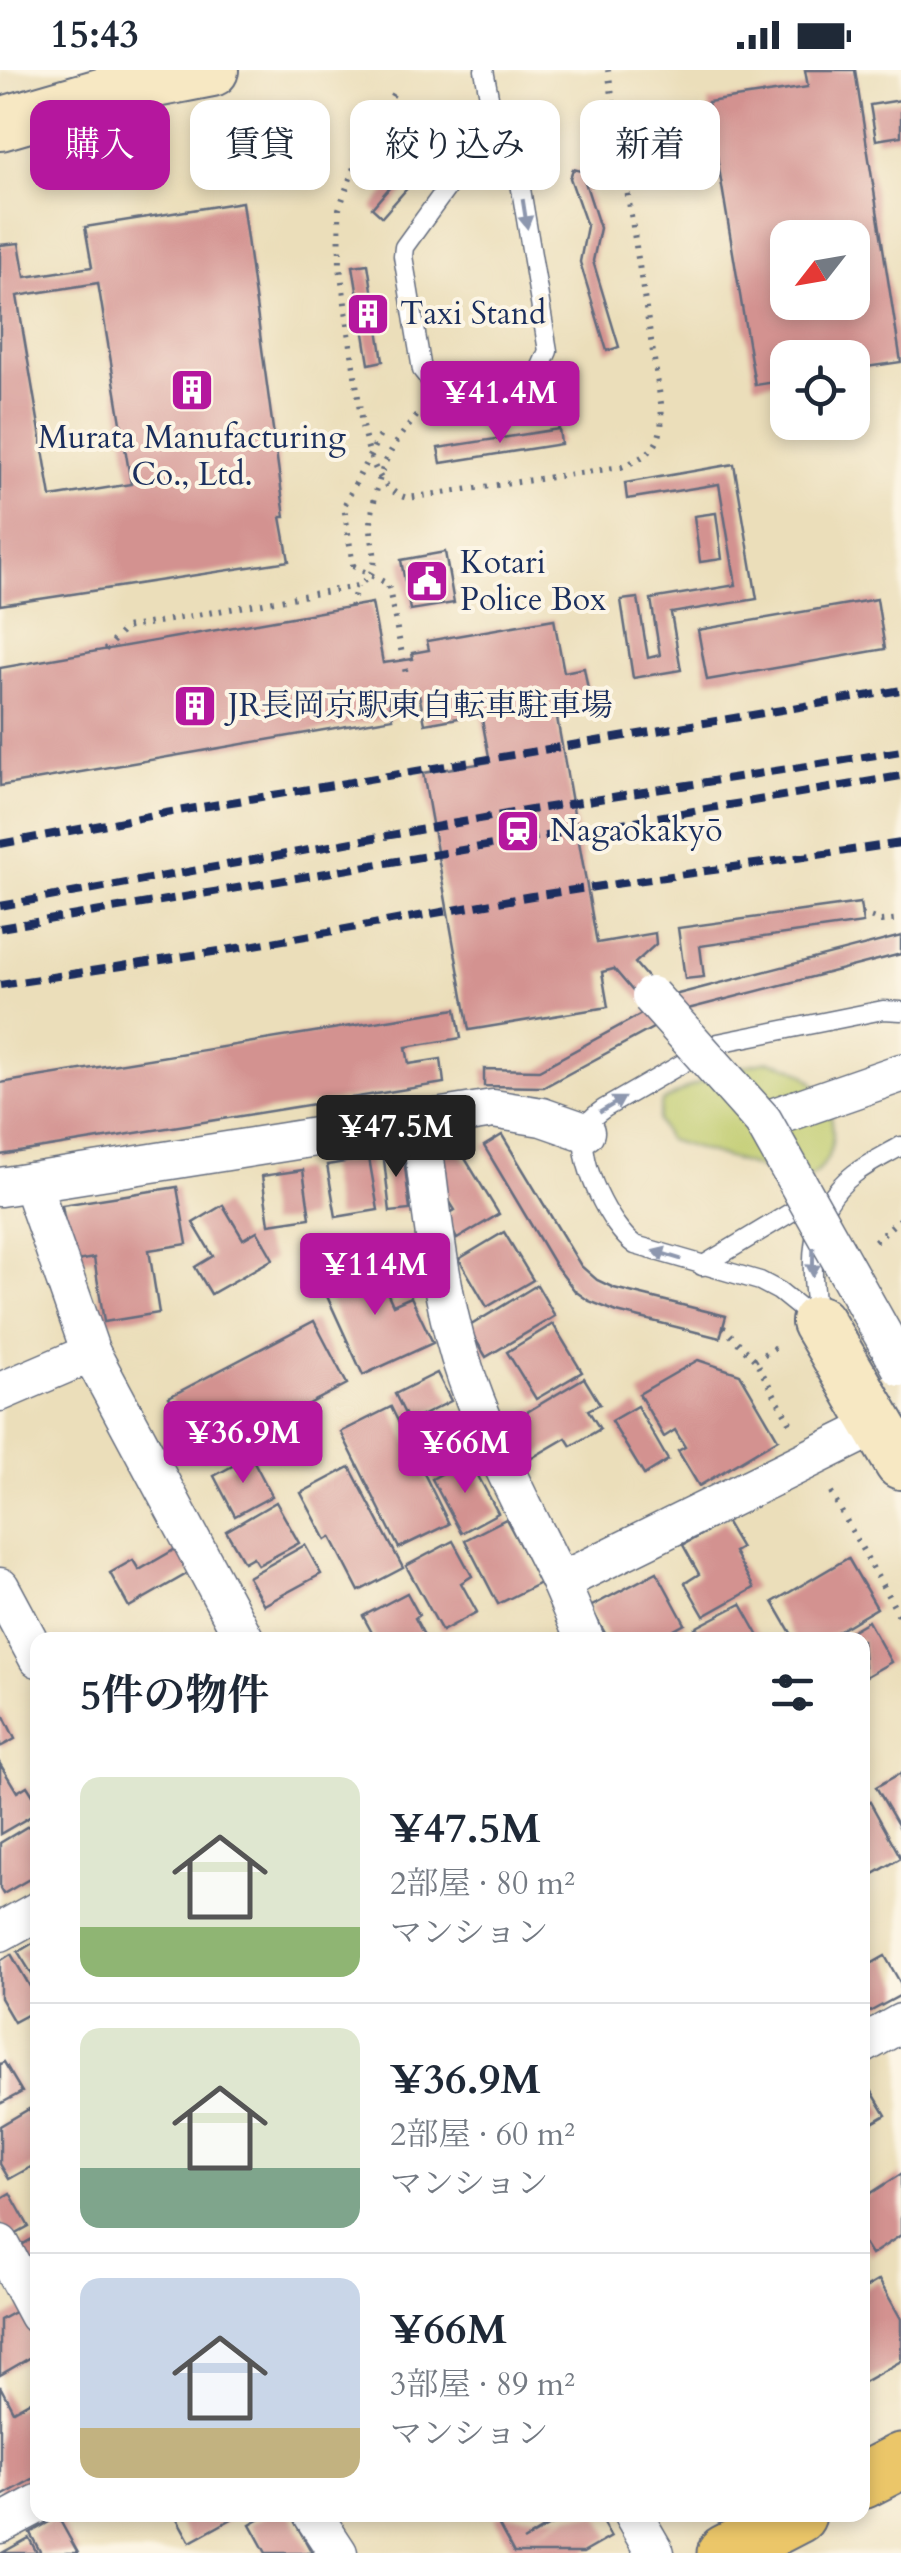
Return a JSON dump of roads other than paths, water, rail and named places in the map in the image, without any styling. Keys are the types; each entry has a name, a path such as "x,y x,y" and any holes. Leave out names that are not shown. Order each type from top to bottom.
{"main road":[{"path":"870,2477 901,2461"},
{"path":"726,2553 785,2522"}],"street":[{"path":"0,124 135,85 212,70"},
{"path":"651,996 763,1121 901,1367"},
{"path":"763,1121 901,1073"},
{"path":"240,1632 91,1353 16,1184 493,1108 542,1117 585,1132"},
{"path":"420,1121 447,1306 460,1356 480,1415 582,1632"},
{"path":"560,1582 890,1444 818,1322"},
{"path":"0,1392 91,1353"},
{"path":"0,1587 30,1643"},
{"path":"0,1932 30,1915"},
{"path":"870,2040 901,2023"},
{"path":"0,2244 30,2300"},
{"path":"0,2524 30,2508"},
{"path":"318,2522 338,2553"},
{"path":"637,2522 656,2553"}],"lane":[{"path":"484,70 490,100"},
{"path":"494,123 518,171 548,350 540,372 518,389 464,398 436,389 422,370 402,256 404,247 494,123"},
{"path":"818,1322 780,1291 760,1281 635,1245 623,1236 584,1155 585,1132 592,1117 605,1108 718,1043 883,1010 901,1011"},
{"path":"702,1266 901,1146"},
{"path":"818,1322 811,1268 816,1227 852,1176"}],"railway":[{"path":"0,844 901,690"},
{"path":"0,906 512,813 901,751"},
{"path":"0,928 901,776"},
{"path":"0,985 532,896 901,843"}],"place":[{"name":"Taxi Stand","path":"368,314"},
{"name":"Murata Manufacturing Co., Ltd.","path":"192,390"},
{"name":"Kotari Police Box","path":"427,581"},
{"name":"JR長岡京駅東自転車駐車場","path":"195,706"},
{"name":"Nagaokakyō","path":"518,831"}]}
